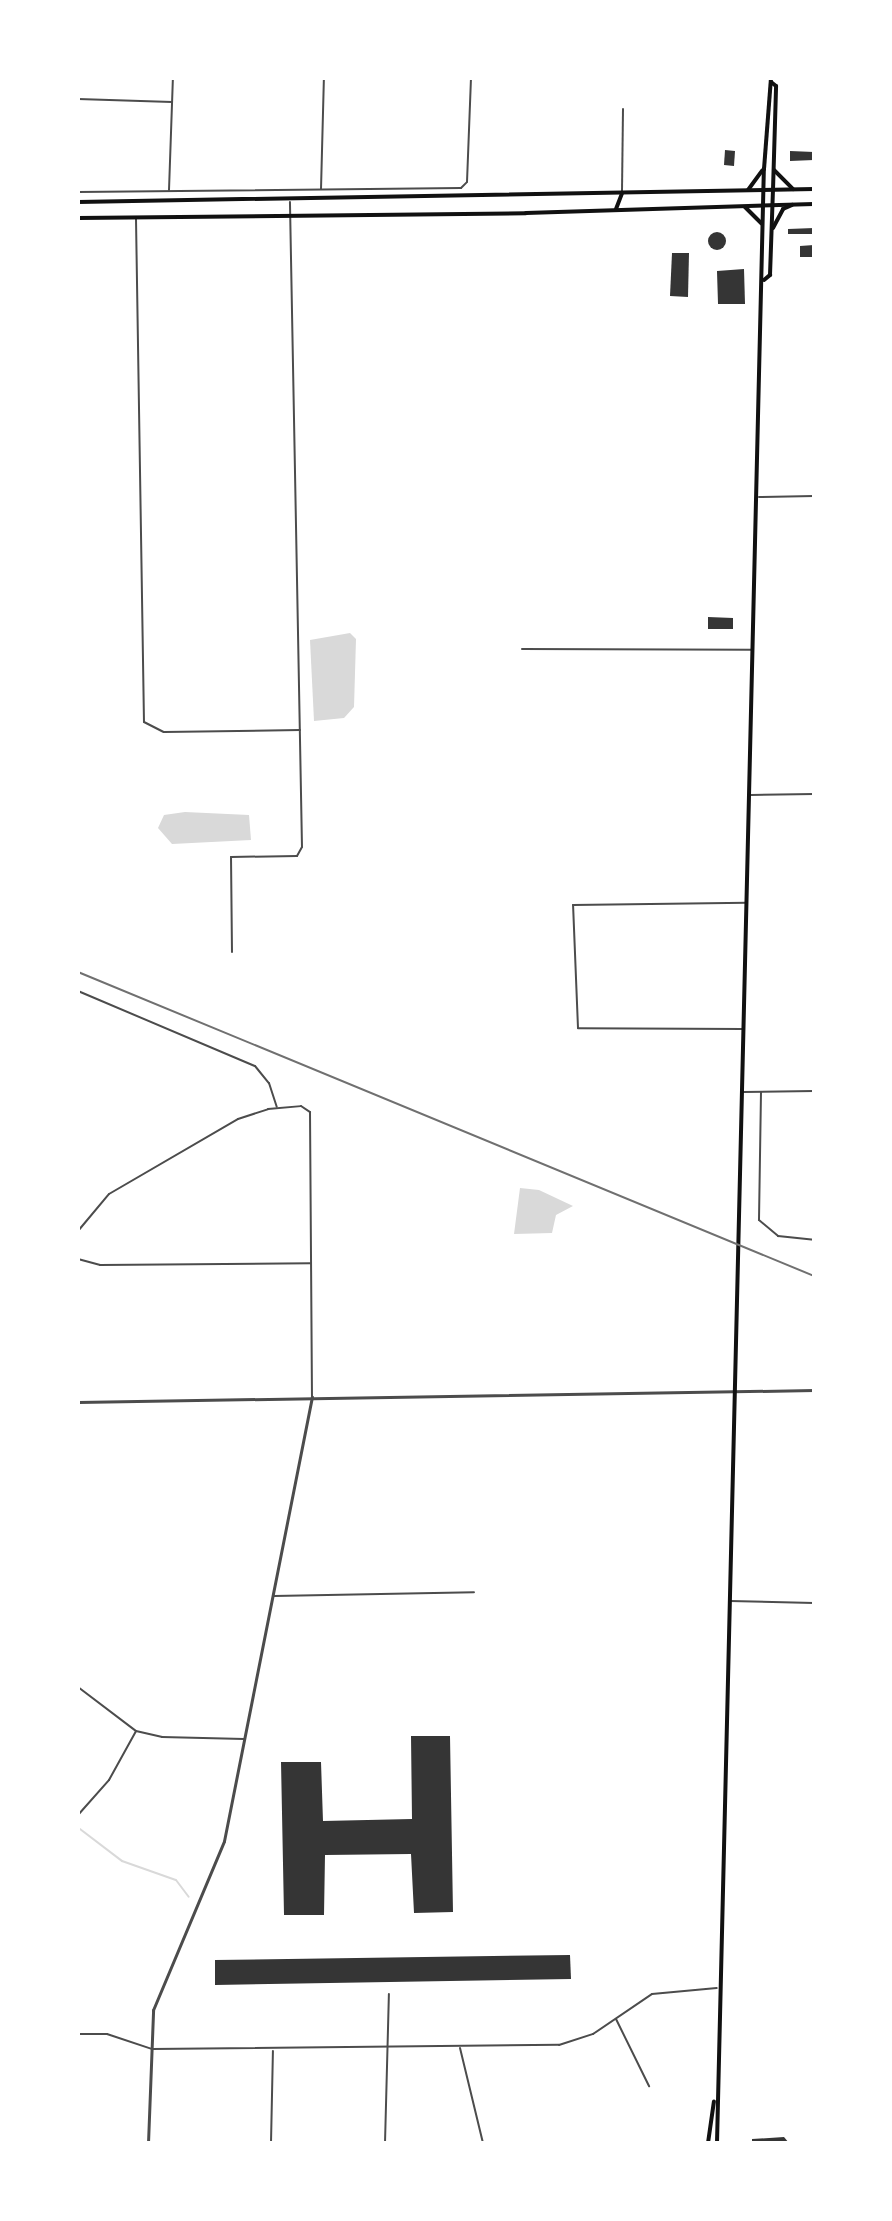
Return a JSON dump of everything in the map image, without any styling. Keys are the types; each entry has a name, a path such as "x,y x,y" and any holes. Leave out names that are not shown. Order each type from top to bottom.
{"main road":[{"path":"764,280 770,275 773,190 776,86 771,80"},
{"path":"717,2143 714,2099 759,497 764,280 762,227 771,80"},
{"path":"773,164 780,181 795,190"},
{"path":"748,191 764,169"},
{"path":"78,202 290,202 814,189"},
{"path":"616,209 622,193"},
{"path":"771,235 783,209 794,204"},
{"path":"78,218 290,217 814,204"},
{"path":"743,205 762,227"},
{"path":"708,2143 714,2099"}],"street":[{"path":"169,192 173,78"},
{"path":"321,189 324,78"},
{"path":"78,192 461,188 467,182 471,78"},
{"path":"78,99 172,102"},
{"path":"622,193 623,109"},
{"path":"232,952 231,857 297,856 302,847 290,202"},
{"path":"136,217 144,722 164,732 301,730"},
{"path":"759,497 814,496"},
{"path":"522,649 736,646 755,651"},
{"path":"750,795 814,794"},
{"path":"744,1029 578,1028 573,905 747,903"},
{"path":"78,991 255,1066 269,1083 278,1108"},
{"path":"742,1092 814,1091"},
{"path":"761,1092 758,1214 763,1228 778,1236 814,1240"},
{"path":"78,1231 109,1194 238,1119 278,1108 301,1106 310,1112 312,1397 224,1841 153,2010 148,2143"},
{"path":"78,1259 100,1265 312,1263"},
{"path":"78,1402 814,1390"},
{"path":"274,1596 474,1592"},
{"path":"729,1601 814,1603"},
{"path":"78,1687 136,1731 162,1737 245,1739"},
{"path":"78,1815 109,1780 136,1731"},
{"path":"78,2034 107,2034 152,2052 566,2043 593,2034 660,1991 717,1988"},
{"path":"385,2143 389,1994"},
{"path":"615,2018 649,2086"},
{"path":"459,2047 483,2143"},
{"path":"271,2143 273,2050"},
{"path":"527,2143 560,2143"}],"shaded area":[{"path":"350,633 356,639 354,707 344,718 314,721 310,640"},
{"path":"185,812 249,815 251,840 172,844 158,828 164,815"},
{"path":"520,1188 539,1190 573,1206 556,1215 552,1233 514,1234"}],"building":[{"path":"725,150 735,151 734,166 724,165"},
{"path":"790,151 814,152 814,160 790,161"},
{"path":"814,228 814,234 788,234 788,229"},
{"path":"717,232 726,241 717,250 708,241"},
{"path":"814,245 814,257 800,257 800,246"},
{"path":"672,253 689,253 688,297 670,296"},
{"path":"744,269 745,304 718,304 717,271"},
{"path":"708,617 733,618 733,629 708,629"},
{"path":"411,1736 450,1736 453,1912 414,1913 411,1854 325,1855 324,1915 284,1915 281,1762 321,1762 323,1821 412,1819"},
{"path":"570,1955 571,1979 215,1985 215,1960"},
{"path":"784,2137 789,2143 752,2143 752,2139"}],"waterway":[{"path":"80,1829 122,1861 176,1880 189,1897"}],"railway":[{"path":"78,972 814,1276"}]}
